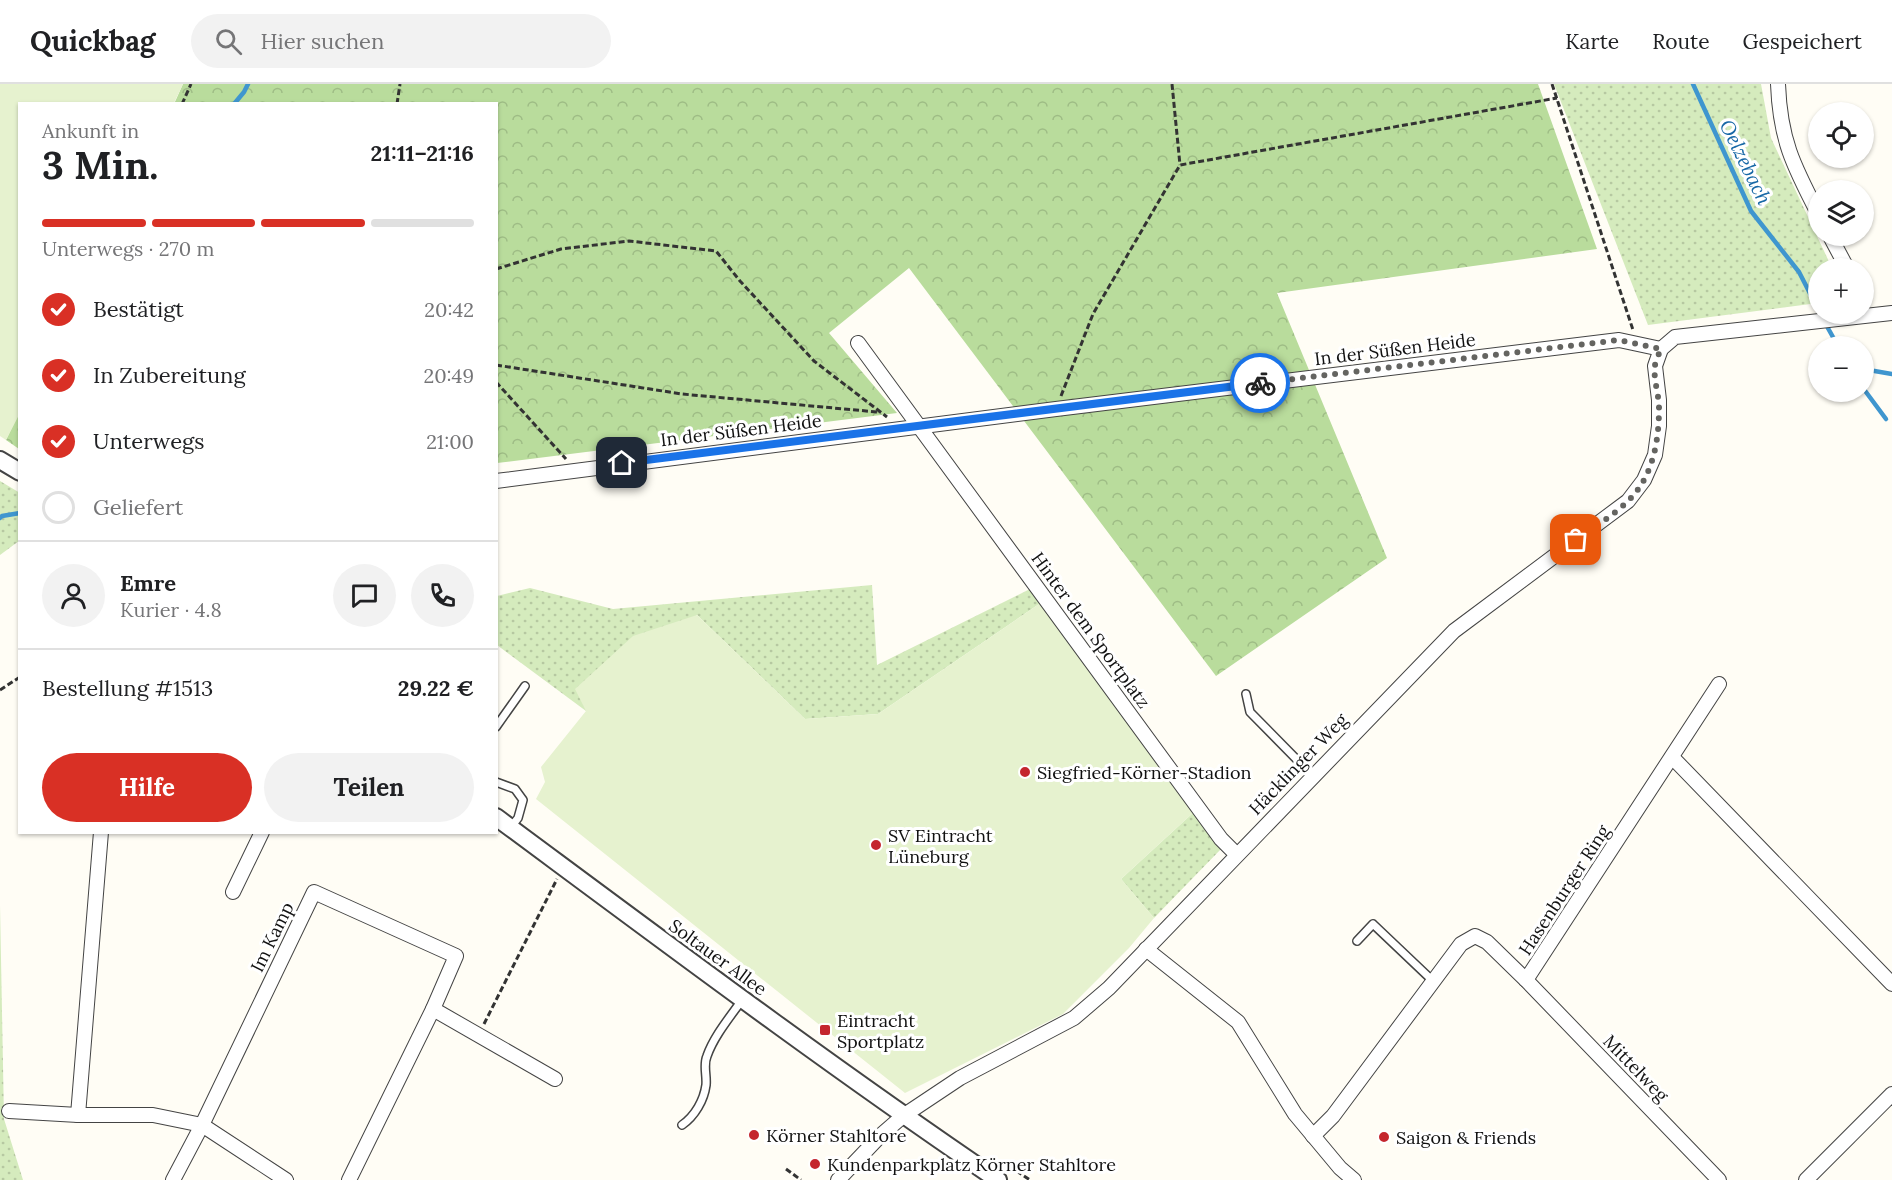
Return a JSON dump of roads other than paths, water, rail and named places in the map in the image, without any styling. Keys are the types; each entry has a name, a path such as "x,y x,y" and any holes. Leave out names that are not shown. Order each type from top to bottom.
{"street":[{"path":"1778,84 1779,115 1785,143 1808,194"},
{"path":"1874,313 1892,313"},
{"path":"1661,349 1675,337 1808,322"},
{"name":"In der Süßen Heide","path":"498,481 1056,408 1619,340 1637,342 1661,349"},
{"path":"858,343 919,426"},
{"name":"Häcklinger Weg","path":"838,1180 880,1136 903,1116 960,1078 1074,1018 1109,988 1312,775 1454,631 1628,501 1644,480 1654,455 1659,426 1659,400 1654,366 1661,349"},
{"name":"Hinter dem Sportplatz","path":"919,426 1221,839 1236,854"},
{"path":"0,460 18,471"},
{"name":"Hasenburger Ring","path":"1313,1136 1333,1116 1461,944 1475,936 1487,942 1526,980 1719,684"},
{"path":"1672,757 1892,984"},
{"name":"Soltauer Allee","path":"498,818 742,1000 903,1116 998,1180"},
{"path":"78,1115 101,834"},
{"path":"233,892 261,834"},
{"name":"Im Kamp","path":"202,1125 314,892 456,956 433,1009 349,1180"},
{"path":"1146,949 1238,1022 1295,1114 1340,1168 1354,1180"},
{"name":"Mittelweg","path":"1526,980 1719,1180"},
{"path":"433,1009 555,1079"},
{"path":"1806,1180 1892,1094"},
{"path":"9,1111 78,1115 153,1115 202,1125 286,1180"},
{"path":"173,1180 202,1125"}],"lane":[{"path":"498,724 525,687"},
{"path":"1246,693 1250,712 1312,775"},
{"path":"498,783 515,789 523,800 518,818 511,828"},
{"path":"1357,941 1373,924 1433,981"},
{"path":"682,1125 696,1111 702,1099 706,1085 705,1062 712,1044 742,1000"}],"waterway":[{"path":"236,102 248,84"},
{"name":"Oelzebach","path":"1693,84 1751,211 1799,272 1808,290"},
{"name":"Oelzebach","path":"1826,324 1832,336"},
{"name":"Oelzebach","path":"1874,371 1892,374"},
{"path":"1873,402 1886,419"},
{"path":"0,518 18,513"}],"place":[{"name":"Siegfried-Körner-Stadion","path":"1025,772"},
{"name":"SV Eintracht Lüneburg","path":"876,845"},
{"name":"Eintracht Sportplatz","path":"825,1030"},
{"name":"Körner Stahltore","path":"754,1135"},
{"name":"Saigon & Friends","path":"1384,1137"},
{"name":"Kundenparkplatz Körner Stahltore","path":"815,1164"}]}
